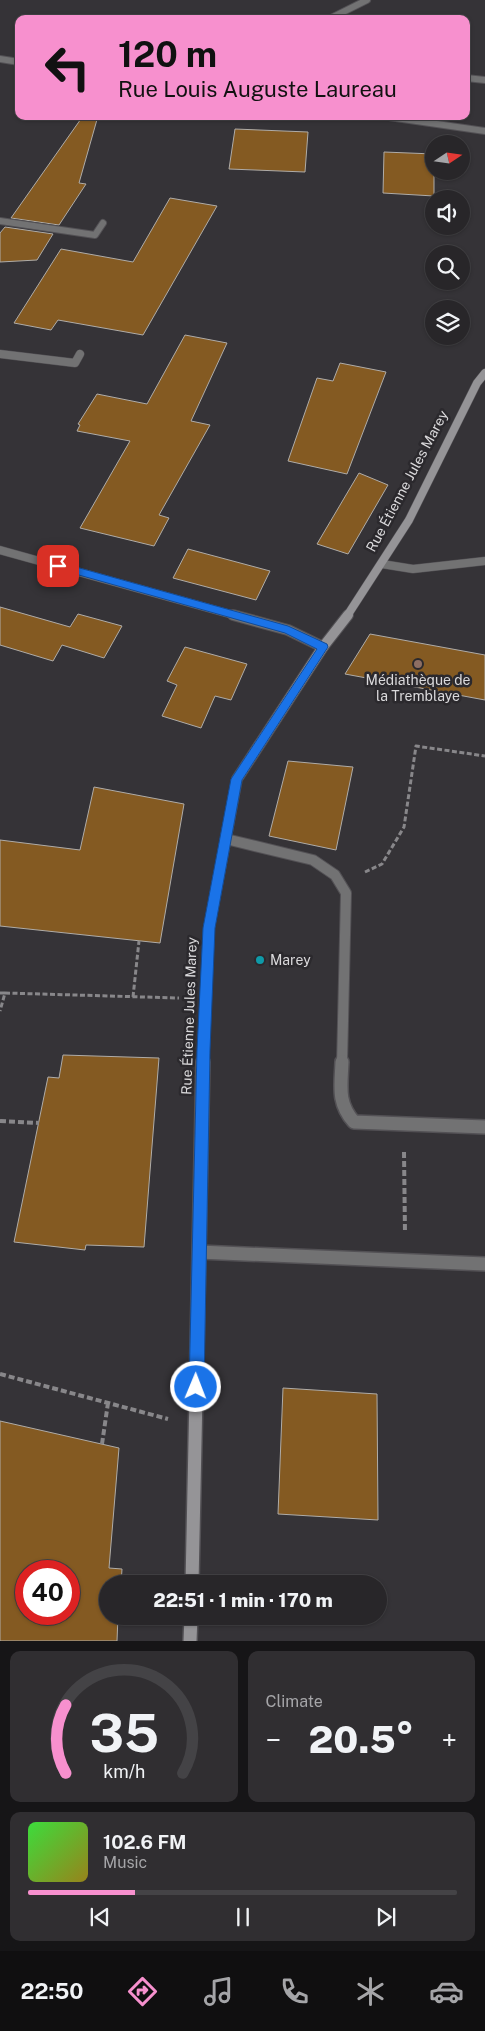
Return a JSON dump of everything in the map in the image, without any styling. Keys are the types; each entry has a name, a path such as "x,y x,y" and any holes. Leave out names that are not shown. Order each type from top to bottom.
{"street":[{"path":"337,15 367,0"},
{"path":"0,59 15,61"},
{"path":"470,78 485,80"},
{"path":"409,120 485,131"},
{"path":"0,221 95,235 103,222"},
{"path":"0,354 76,363 80,354"},
{"name":"Rue Étienne Jules Marey","path":"192,1575 203,1050 209,928 237,779 323,647 364,593 409,520 476,384 485,374"},
{"path":"0,550 288,630 323,647"},
{"path":"382,564 413,568 485,561"},
{"path":"226,839 313,860 335,875 346,893 341,1098 345,1112 354,1122 485,1127"},
{"path":"199,1252 485,1264"},
{"path":"190,1641 191,1625"}],"path":[{"path":"340,884 382,864 404,827 416,746 485,756"},
{"path":"133,998 139,941"},
{"path":"0,1011 2,993 206,999"},
{"path":"0,1121 38,1123"},
{"path":"404,1123 406,1261"},
{"path":"0,1374 195,1426"},
{"path":"102,1444 108,1403"}],"building":[{"path":"80,120 97,120 79,183 86,184 59,225 11,218"},
{"path":"235,129 308,132 305,172 229,169"},
{"path":"384,152 425,154 425,180 434,180 434,190 425,190 425,195 383,193"},
{"path":"170,198 217,206 143,335 58,320 51,330 14,323 61,249 133,262"},
{"path":"5,227 53,234 37,260 0,262 0,233"},
{"path":"185,335 227,343 191,421 210,425 159,515 169,518 154,546 80,528 130,441 77,431 80,425 78,424 97,394 147,404"},
{"path":"340,363 386,372 347,474 288,461 317,378 333,381"},
{"path":"359,473 388,485 348,554 317,544"},
{"path":"188,549 270,571 256,600 173,578"},
{"path":"0,607 70,627 78,614 122,626 104,658 62,645 53,661 0,645"},
{"name":"Médiathèque de la Tremblaye","path":"370,634 485,655 485,700 345,674"},
{"path":"185,647 247,664 231,700 215,696 201,728 162,716 177,685 167,681"},
{"path":"288,761 353,767 336,850 269,836"},
{"path":"94,787 184,804 160,943 0,926 0,840 80,850"},
{"path":"63,1055 159,1058 144,1247 86,1245 85,1250 14,1242 48,1077 59,1078"},
{"path":"283,1388 377,1394 378,1520 278,1514"},
{"path":"0,1421 119,1448 109,1568 122,1569 122,1575 99,1575 99,1625 118,1625 117,1641 0,1641"}],"place":[{"name":"Médiathèque de la Tremblaye","path":"418,664"},
{"name":"Marey","path":"260,960"}],"route":[{"path":"58,566 288,630 323,647 237,779 209,928 203,1050 196,1387"}]}
